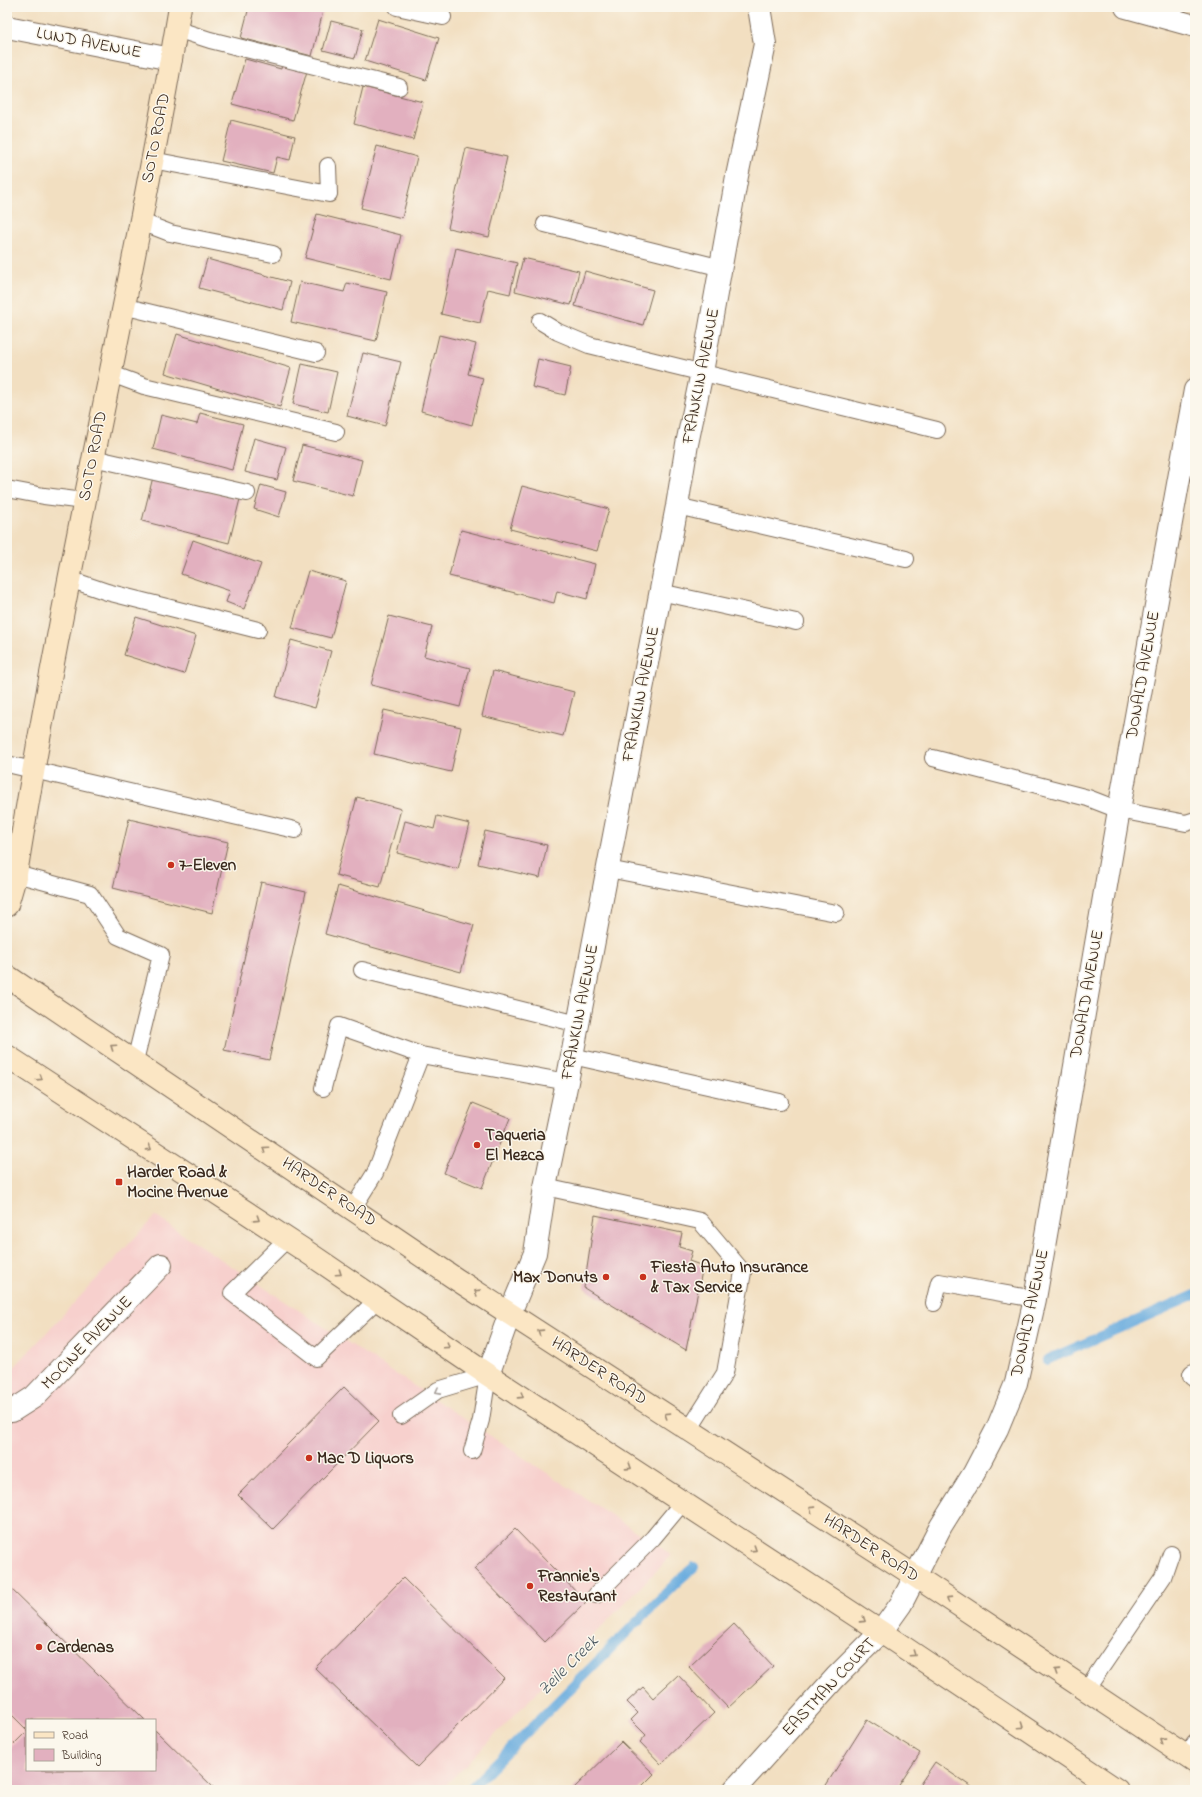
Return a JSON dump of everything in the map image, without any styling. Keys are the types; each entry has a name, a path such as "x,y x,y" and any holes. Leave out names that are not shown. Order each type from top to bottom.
{"main road":[{"name":"SOTO ROAD","path":"7,905 16,874 32,768 152,160 180,7"},
{"name":"HARDER ROAD","path":"7,976 353,1208 456,1279 915,1576 1086,1690 1192,1754"},
{"path":"7,1056 378,1299 488,1374 881,1632 1117,1790"}],"street":[{"name":"FRANKLIN AVENUE","path":"488,1374 510,1313 535,1253 545,1187 567,1082 677,506 687,444 722,268 737,176 765,44 759,7"},
{"path":"1126,7 1195,26"},
{"name":"LUND AVENUE","path":"7,26 171,59"},
{"name":"DONALD AVENUE","path":"915,1576 941,1526 974,1473 997,1429 1016,1383 1035,1299 1119,810 1195,390"},
{"name":"MOCINE AVENUE","path":"7,1411 12,1411 34,1397 161,1265"},
{"name":"EASTMAN COURT","path":"734,1790 836,1677 881,1632 901,1604 915,1576"}],"lane":[{"path":"397,7 443,17"},
{"path":"176,29 210,40 399,86"},
{"path":"152,160 329,194 328,166"},
{"path":"140,221 170,233 273,254"},
{"path":"545,224 722,268"},
{"path":"123,306 316,354"},
{"path":"540,321 558,332 589,345 937,430"},
{"path":"110,373 144,386 336,432"},
{"path":"93,458 247,493"},
{"path":"7,489 44,496 84,501"},
{"path":"677,506 906,558"},
{"path":"69,578 106,592 258,630"},
{"path":"660,592 796,622"},
{"path":"933,758 1088,798 1119,810 1186,823 1195,820"},
{"path":"7,764 32,768 295,830"},
{"path":"608,869 836,913"},
{"path":"16,874 90,894 118,936 161,955 135,1062"},
{"path":"362,970 578,1024"},
{"path":"323,1088 339,1026 421,1055 567,1082"},
{"path":"353,1208 375,1173 421,1055"},
{"path":"572,1056 780,1102"},
{"path":"545,1187 700,1221 743,1272 725,1373 689,1430"},
{"path":"287,1239 232,1293 316,1358 378,1299"},
{"path":"934,1303 939,1282 1035,1299"},
{"path":"401,1416 438,1390 488,1374 481,1420 472,1451"},
{"path":"596,1595 653,1538 683,1502"},
{"path":"1086,1690 1163,1577 1171,1554"}],"shaded area":[{"path":"155,1216 672,1555 441,1790 7,1790 7,1375"}],"building":[{"path":"249,7 324,7 312,56 241,38"},
{"path":"378,19 439,38 426,80 365,61"},
{"path":"331,21 363,29 355,58 323,50"},
{"path":"245,59 281,69 282,64 307,71 293,120 232,104"},
{"path":"363,87 423,102 413,140 354,124"},
{"path":"231,120 295,136 290,160 277,157 273,173 221,161"},
{"path":"377,146 417,157 402,218 361,208"},
{"path":"466,148 507,157 489,237 448,228"},
{"path":"317,214 401,235 391,279 305,258"},
{"path":"456,248 517,263 510,294 488,289 480,323 441,314"},
{"path":"523,258 579,271 571,305 515,291"},
{"path":"207,259 290,282 283,310 199,288"},
{"path":"585,271 653,290 643,325 575,306"},
{"path":"300,282 344,292 347,283 387,292 376,341 291,322"},
{"path":"177,334 291,368 280,407 165,373"},
{"path":"439,335 476,344 468,374 483,378 472,425 421,411"},
{"path":"363,353 401,362 385,426 347,416"},
{"path":"538,359 571,367 565,395 532,387"},
{"path":"302,364 337,372 328,412 293,404"},
{"path":"200,413 243,424 232,470 153,449 161,415 197,424"},
{"path":"254,438 286,447 277,480 245,472"},
{"path":"302,445 362,460 353,496 293,481"},
{"path":"153,477 240,499 229,543 142,521"},
{"path":"261,485 286,492 279,517 254,509"},
{"path":"522,486 609,509 597,551 510,529"},
{"path":"461,530 595,564 587,599 557,591 554,603 449,576"},
{"path":"193,540 261,564 244,609 226,602 230,591 181,574"},
{"path":"308,571 346,581 331,638 292,628"},
{"path":"389,616 432,627 424,656 470,668 460,707 371,685"},
{"path":"136,617 196,636 184,674 124,655"},
{"path":"291,640 331,651 315,708 276,697"},
{"path":"493,671 574,692 563,736 482,716"},
{"path":"384,710 461,727 451,772 374,754"},
{"path":"357,797 401,809 380,887 336,875"},
{"path":"437,816 470,824 458,869 397,853 405,821 434,829"},
{"name":"7-Eleven","path":"129,819 228,842 212,913 113,888"},
{"path":"485,831 547,845 540,878 478,864"},
{"path":"261,882 306,892 269,1060 224,1050"},
{"path":"338,886 474,925 461,972 325,934"},
{"name":"Taqueria El Mezca","path":"473,1103 510,1118 482,1188 444,1173"},
{"name":"Fiesta Auto Insurance & Tax Service","path":"595,1215 682,1233 679,1247 692,1251 689,1261 703,1266 686,1350 584,1288"},
{"name":"Mac D Liquors","path":"344,1387 379,1421 273,1529 238,1495"},
{"name":"Frannie's Restaurant","path":"515,1529 586,1602 545,1642 474,1569"},
{"path":"403,1578 504,1678 417,1767 315,1668"},
{"name":"Cardenas","path":"7,1585 144,1719 26,1719 26,1729 7,1710"},
{"path":"734,1624 773,1666 728,1708 689,1667"},
{"path":"678,1675 714,1713 661,1764 640,1742 646,1735 631,1720 638,1713 627,1702 643,1687 653,1698"},
{"path":"867,1720 920,1753 896,1790 823,1790"},
{"path":"156,1731 216,1790 7,1790 7,1751 26,1732 26,1771 156,1771"},
{"path":"621,1742 654,1774 638,1790 572,1790"},
{"path":"935,1762 976,1790 916,1790"}],"waterway":[{"path":"1047,1360 1195,1295"},
{"name":"Zeile Creek","path":"469,1790 678,1581 694,1567"}],"place":[{"name":"7-Eleven","path":"171,865"},
{"name":"Taqueria El Mezca","path":"477,1145"},
{"name":"Harder Road & Mocine Avenue","path":"119,1182"},
{"name":"Max Donuts","path":"606,1277"},
{"name":"Fiesta Auto Insurance & Tax Service","path":"643,1277"},
{"name":"Mac D Liquors","path":"309,1458"},
{"name":"Frannie's Restaurant","path":"530,1586"},
{"name":"Cardenas","path":"39,1647"}]}
